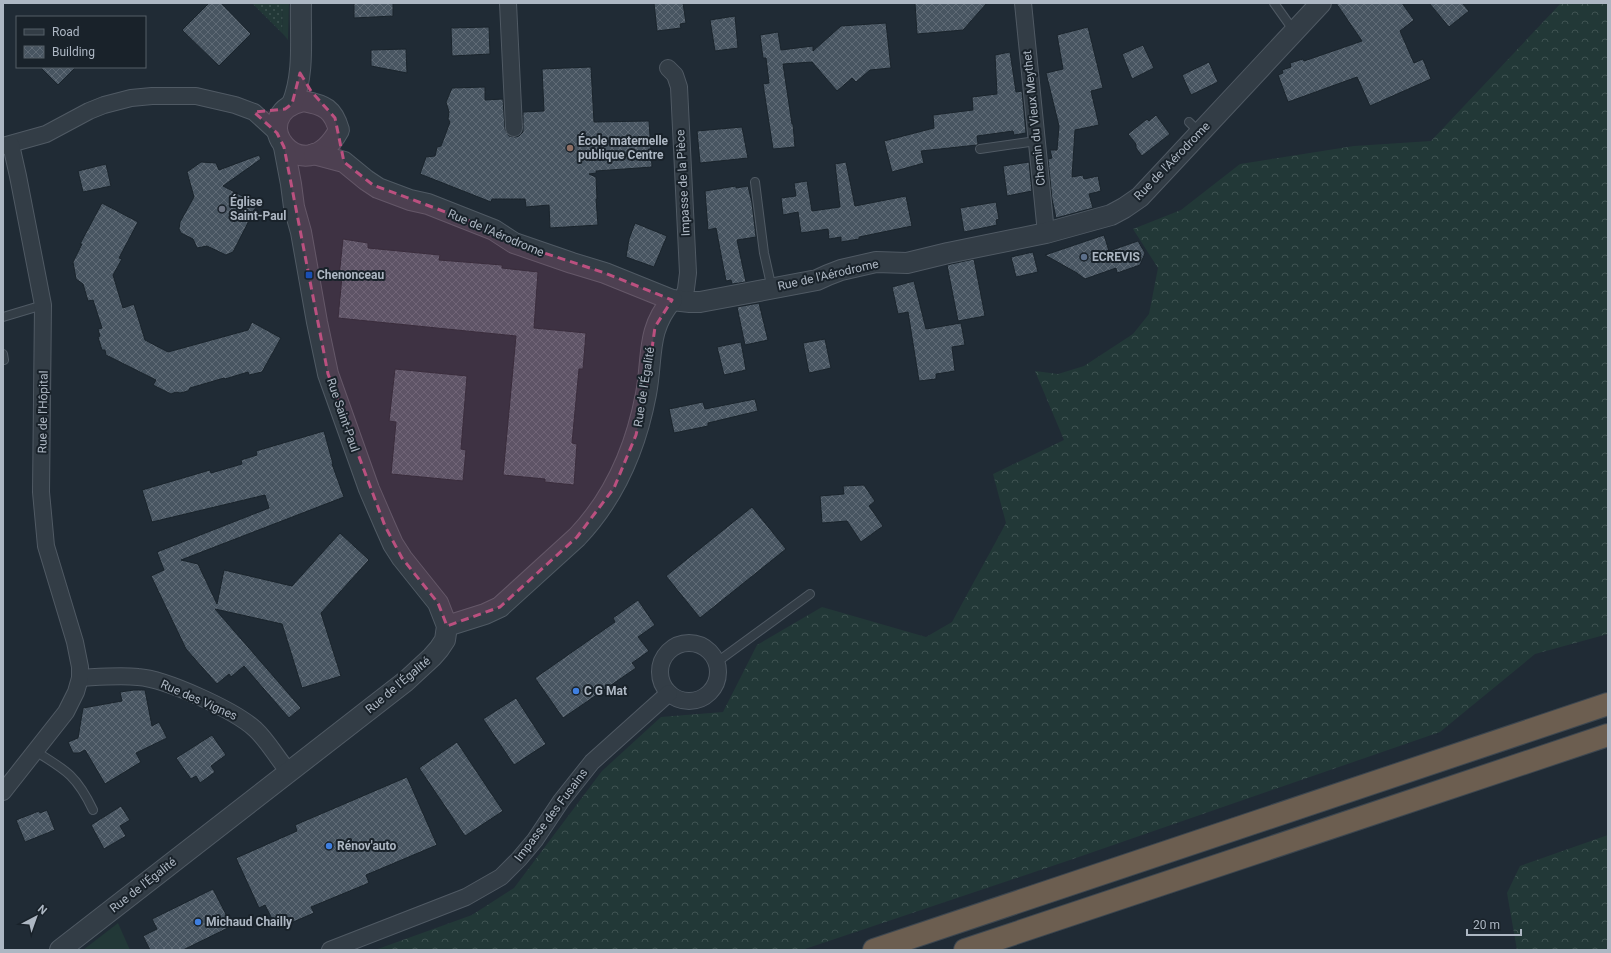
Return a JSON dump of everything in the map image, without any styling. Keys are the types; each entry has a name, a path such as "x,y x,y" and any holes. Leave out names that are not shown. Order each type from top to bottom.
{"highway":[{"path":"874,950 1608,704"},
{"path":"965,950 1608,735"}],"street":[{"path":"281,140 278,120 296,94 300,73 301,3"},
{"path":"508,3 514,128"},
{"name":"Chemin du Vieux Meythet","path":"1023,3 1046,233"},
{"name":"Rue de l'Aérodrome","path":"7,145 46,134 89,111 104,105 131,98 152,96 196,96 229,103 254,112 292,153 300,156 312,155 344,162 373,185 410,200 428,204 494,230 514,243 605,273 677,300 700,302 817,280 841,270 876,262 907,263 1046,233 1111,215 1140,197 1194,127 1294,32 1321,3"},
{"name":"Impasse de la Pièce","path":"668,68 675,76 679,87 688,273 686,289 677,300"},
{"path":"300,73 311,91 335,118 339,130 344,162"},
{"name":"Rue de l'Aérodrome","path":"254,112 289,106 303,101 324,106"},
{"path":"291,184 312,155 334,140 339,130"},
{"name":"Rue Saint-Paul","path":"281,140 291,184 294,207 303,240 317,322 332,384 369,489 384,526 402,558 438,603 447,626"},
{"name":"Rue de l'Hôpital","path":"7,145 20,183 43,305 41,492 44,528 51,564 79,654 80,678"},
{"name":"Rue de l'Égalité","path":"60,950 406,681 432,658 445,640 447,626 485,614 500,607 578,537 588,526 614,488 626,463 636,435 646,392 655,327 663,311 677,300"},
{"path":"681,643 698,643 713,654 717,662 719,672 717,682 713,690 705,697 696,700 687,701 677,699 669,693 663,685 660,677 662,660 673,647 681,643"},
{"name":"Rue des Vignes","path":"80,678 139,677 167,684 227,710 249,724 266,742 289,772"},
{"path":"3,792 66,712 72,702 80,678"},
{"name":"Impasse des Fusains","path":"330,950 466,897 501,877 535,840 561,801 592,762 669,693"}],"lane":[{"path":"1274,3 1294,32"},
{"path":"980,150 1036,141"},
{"path":"755,182 764,253 772,288"},
{"path":"3,317 43,305"},
{"path":"3,354 3,360"},
{"path":"717,662 810,594"},
{"path":"35,751 62,768 76,780 86,794 93,810"}],"highlighted area":[{"path":"300,73 311,91 335,118 344,162 373,185 494,230 514,243 605,273 672,300 655,327 646,392 636,435 614,488 577,537 500,607 447,626 438,603 402,558 385,526 328,374 284,147 277,133 254,112 285,109 292,104"}],"green space":[{"path":"252,3 283,3 282,33"},
{"path":"283,3 289,3 288,40 282,33"},
{"path":"1561,3 1608,3 1608,634 1535,654 1440,732 1070,860 802,950 375,950 472,915 514,888 602,771 661,717 723,712 757,645 822,607 926,637 952,622 1006,523 993,474 1064,440 1035,371 1058,374 1084,366 1133,334 1149,314 1158,268 1133,229 1181,210 1240,164 1354,146 1431,141"},
{"path":"1608,835 1608,950 1517,950 1507,893 1520,866"},
{"path":"118,923 130,950 83,950"}],"building":[{"path":"209,3 221,3 251,34 219,66 182,30"},
{"path":"354,3 393,3 393,16 354,18"},
{"path":"654,3 683,3 686,23 680,24 681,28 657,31"},
{"path":"915,3 987,3 963,30 917,34"},
{"path":"1336,3 1402,3 1414,20 1400,31 1414,63 1423,59 1431,79 1370,106 1357,77 1288,102 1278,75 1283,73 1282,70 1291,67 1290,63 1303,59 1304,61 1362,41"},
{"path":"1429,3 1462,3 1469,11 1449,27"},
{"path":"735,16 738,48 715,51 710,20"},
{"path":"886,23 891,68 870,70 856,82 852,78 837,91 812,62 783,64 793,124 795,147 773,149 763,84 769,83 766,58 763,58 760,35 778,32 781,50 813,46 813,51 841,26"},
{"path":"489,27 490,54 452,56 451,28"},
{"path":"1088,27 1103,88 1091,91 1099,125 1075,130 1072,177 1083,175 1084,179 1098,176 1101,191 1089,194 1093,208 1056,218 1052,199 1048,159 1052,158 1050,150 1057,150 1059,126 1046,73 1063,69 1057,35"},
{"path":"1143,45 1154,68 1132,79 1122,54"},
{"path":"406,49 407,73 371,66 371,50"},
{"path":"1010,52 1016,92 1022,91 1026,133 1014,135 1013,131 977,136 977,145 921,151 924,163 892,172 884,141 934,128 933,115 973,110 972,97 997,94 995,55"},
{"path":"1209,62 1218,82 1191,95 1182,75"},
{"path":"591,67 594,122 649,121 652,167 596,171 596,173 589,174 596,177 598,225 550,228 549,205 526,207 525,199 492,199 491,202 420,174 426,157 435,156 437,147 441,146 450,122 448,119 449,112 446,102 452,88 485,87 485,100 503,99 505,129 509,136 515,137 519,136 523,132 523,112 544,111 542,69"},
{"path":"41,68 75,68 58,85"},
{"path":"1156,115 1170,134 1142,156 1136,148 1136,144 1128,134 1147,119 1149,121"},
{"path":"742,127 748,158 700,163 697,131"},
{"name":"Église Saint-Paul","path":"259,155 261,159 223,186 252,201 256,207 233,252 226,255 207,246 197,248 193,239 181,233 179,229 180,222 194,197 187,172 201,162 216,163 219,170"},
{"path":"846,162 855,206 906,196 912,226 841,242 841,237 829,239 828,229 801,233 798,212 783,215 781,198 796,196 794,183 807,181 812,211 840,207 835,164"},
{"path":"1029,162 1032,191 1007,196 1003,166"},
{"path":"106,164 111,186 83,192 78,171"},
{"path":"736,186 736,188 748,186 752,203 756,237 737,240 746,282 732,284 731,280 726,281 716,228 708,230 705,191"},
{"path":"996,202 999,219 996,220 997,225 964,232 960,208"},
{"path":"102,203 138,222 119,258 122,259 113,275 123,308 134,304 145,340 168,352 248,330 252,322 281,338 262,372 249,375 248,372 190,388 188,391 171,394 153,385 156,380 106,355 105,350 102,350 98,337 100,336 98,329 102,328 93,300 88,301 83,284 76,279 73,262 82,244 80,244"},
{"path":"635,223 667,236 654,267 626,257 629,239"},
{"name":"ECREVIS","path":"1104,235 1109,251 1138,241 1145,253 1140,265 1117,273 1116,268 1085,279 1045,255"},
{"path":"343,239 368,243 368,248 440,255 439,260 502,265 502,268 538,272 534,328 586,333 583,369 579,369 572,443 577,444 574,485 545,482 545,479 503,475 516,336 338,318 342,277 339,277"},
{"path":"1033,252 1038,272 1016,277 1011,257"},
{"path":"974,259 985,316 958,321 947,265"},
{"path":"914,281 926,329 961,323 965,345 952,347 955,371 936,374 936,379 919,381 908,312 898,314 892,287"},
{"path":"759,303 768,340 745,345 737,307"},
{"path":"825,339 831,368 809,373 803,343"},
{"path":"741,342 746,370 724,375 717,347"},
{"path":"395,369 467,376 461,449 466,450 463,481 391,474 396,422 389,421"},
{"path":"755,399 758,411 708,423 708,426 674,433 669,409 703,402 705,409"},
{"path":"324,431 332,464 344,497 181,560 198,564 217,604 224,570 292,586 340,533 369,560 321,613 341,676 302,688 282,624 215,609 301,708 289,718 244,666 231,677 229,674 217,684 186,649 151,576 164,570 157,552 269,508 265,495 152,522 142,490 210,470 211,473 242,464 241,460 257,455 256,451"},
{"path":"864,485 875,501 869,506 883,526 861,542 847,521 822,523 820,496 844,494 843,486"},
{"path":"752,507 786,549 700,618 666,576"},
{"path":"638,600 655,625 638,637 649,651 632,663 636,668 563,718 535,678 615,622 613,618"},
{"path":"145,690 152,726 159,722 167,738 136,753 141,762 105,784 85,750 79,753 73,753 68,742 78,738 83,708 122,701 120,692"},
{"path":"516,698 546,744 514,765 483,719"},
{"path":"212,735 226,755 211,766 215,772 200,783 196,776 191,779 176,758"},
{"path":"457,742 503,811 465,836 419,768"},
{"path":"407,777 437,845 366,875 369,883 311,907 314,913 277,929 265,905 259,908 236,858 297,831 295,825"},
{"path":"121,806 130,820 120,826 126,836 104,849 91,825"},
{"path":"47,810 55,830 25,842 16,820 39,811 40,813"},
{"path":"213,889 232,926 183,950 150,950 143,936 157,929 152,919"}],"place":[{"name":"École maternelle publique Centre","path":"570,148"},
{"name":"Église Saint-Paul","path":"222,209"},
{"name":"ECREVIS","path":"1084,257"},
{"name":"Chenonceau","path":"309,275"},
{"name":"C G Mat","path":"576,691"},
{"name":"Rénov'auto","path":"329,846"},
{"name":"Michaud Chailly","path":"198,922"}]}
